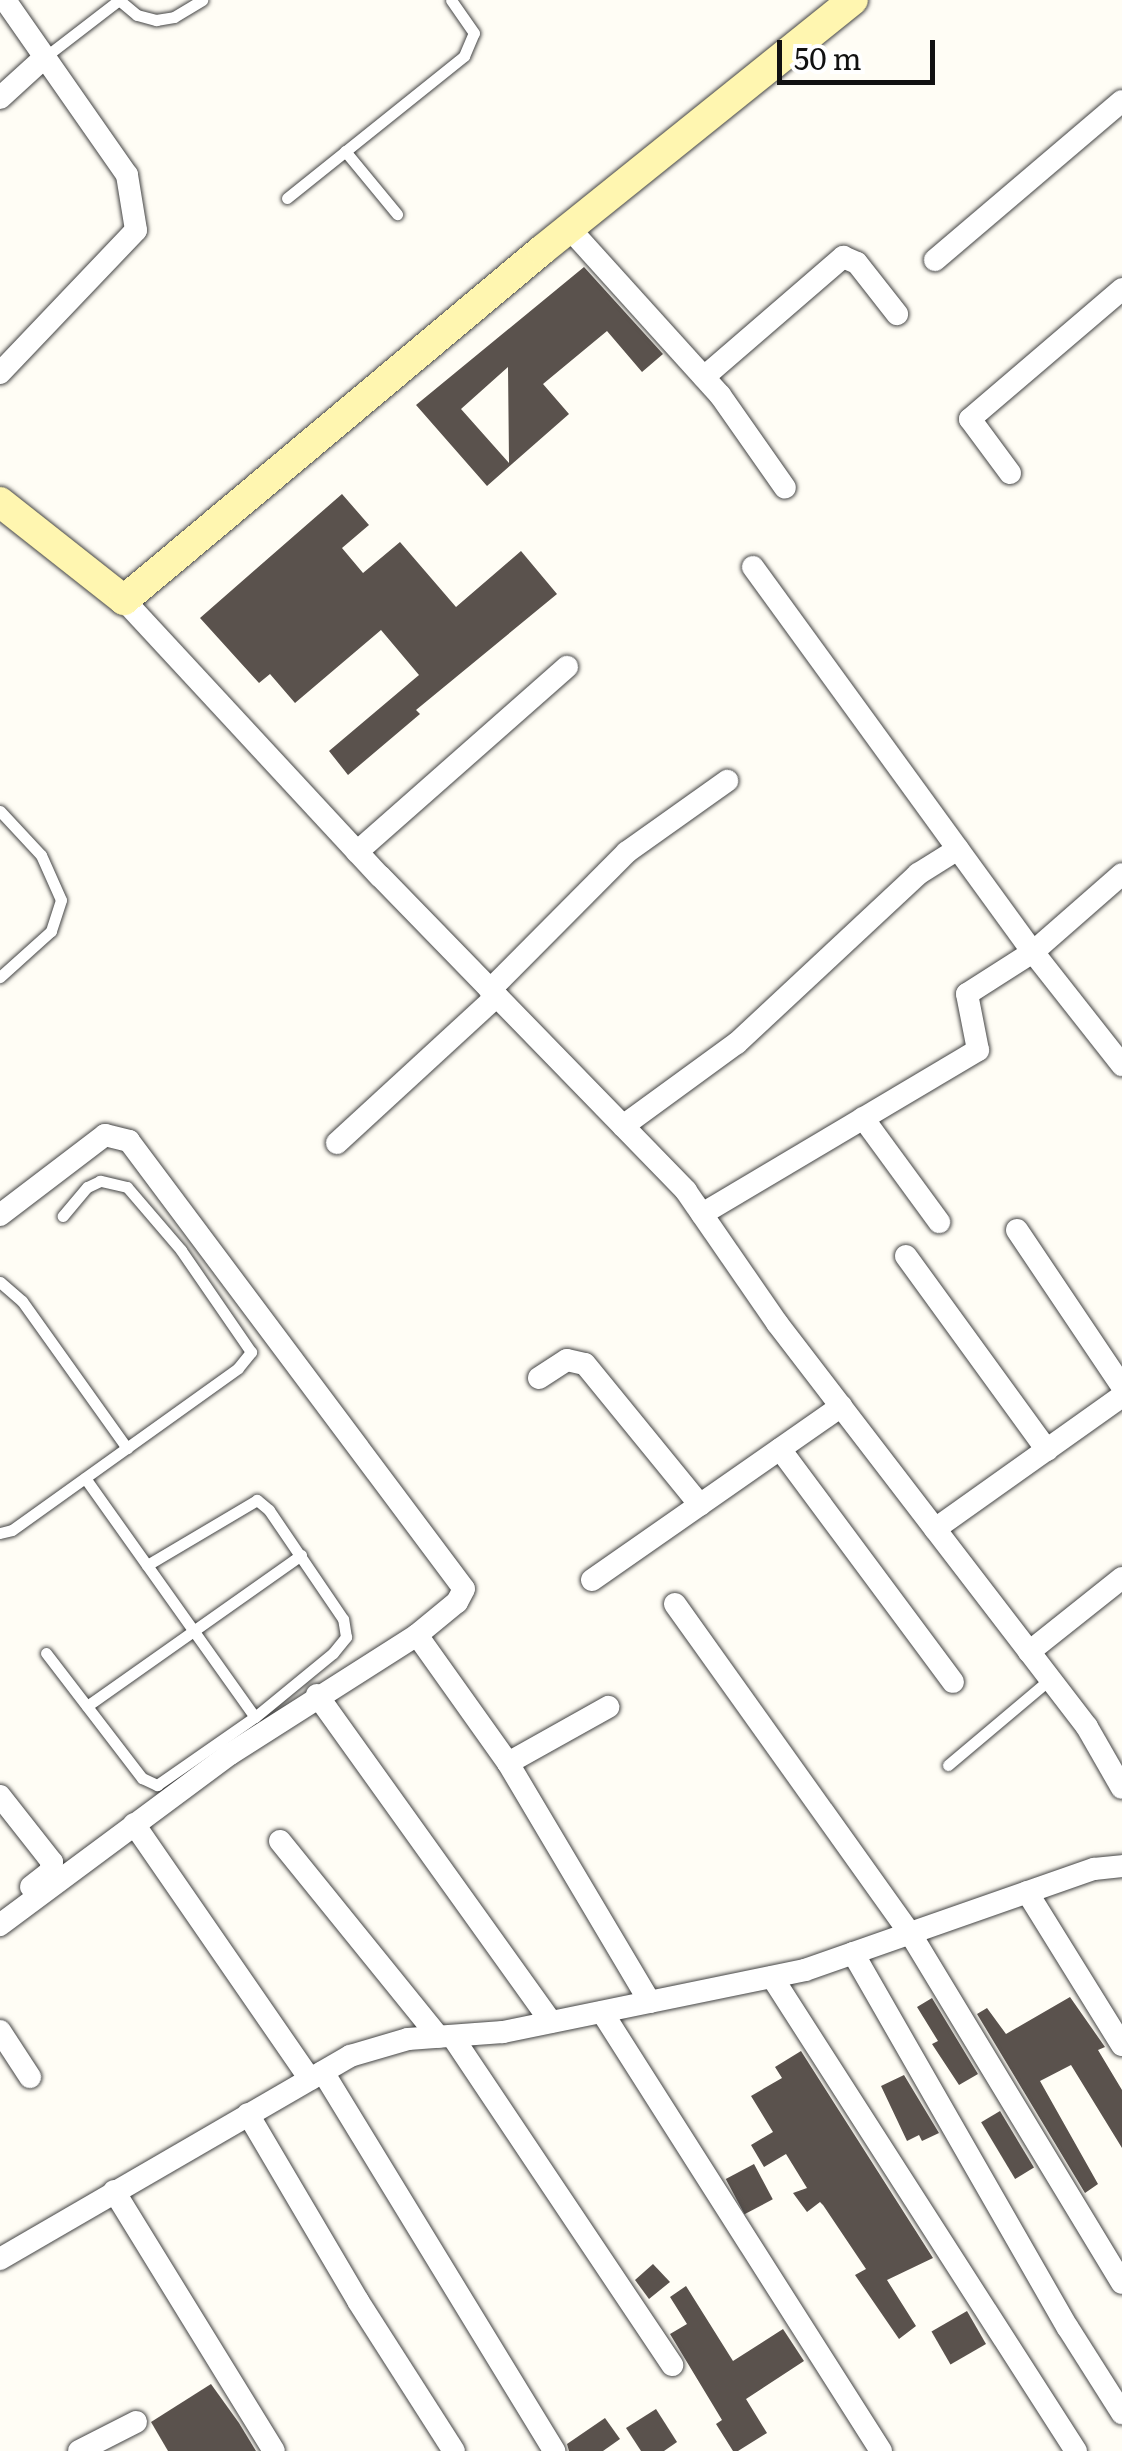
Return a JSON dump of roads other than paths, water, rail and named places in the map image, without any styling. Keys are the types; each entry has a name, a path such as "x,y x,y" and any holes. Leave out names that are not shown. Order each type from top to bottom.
{"street":[{"path":"0,374 136,230 127,175 5,0"},
{"path":"124,600 569,228 853,0"},
{"path":"0,98 45,57"},
{"path":"935,260 1122,101"},
{"path":"569,228 733,410 785,488"},
{"path":"704,377 844,257 856,263 897,314"},
{"path":"1010,473 970,419 1122,288"},
{"path":"0,502 124,600 357,852 623,1126 702,1214 840,1406 1087,1728 1122,1788"},
{"path":"753,567 1033,952 1122,1065"},
{"path":"357,852 567,667"},
{"path":"337,1143 493,993 627,852 727,781"},
{"path":"623,1126 737,1043 918,874 958,850"},
{"path":"702,1214 978,1050 967,994 1033,952 1122,874"},
{"path":"863,1118 939,1222"},
{"path":"0,1214 106,1136 118,1136 141,1152 463,1584 457,1602 416,1635 317,1694 0,1925"},
{"path":"1017,1230 1122,1386"},
{"path":"906,1256 1046,1450"},
{"path":"539,1378 572,1358 585,1364 700,1504"},
{"path":"935,1529 1122,1396"},
{"path":"592,1580 840,1406"},
{"path":"780,1449 954,1682"},
{"path":"1029,1652 1122,1578"},
{"path":"676,1604 910,1933 1122,2283"},
{"path":"416,1635 508,1763 650,2002"},
{"path":"317,1694 551,2022"},
{"path":"508,1763 608,1707"},
{"path":"0,1796 49,1856 52,1867 46,1876 0,1909"},
{"path":"134,1824 316,2075 554,2451"},
{"path":"280,1842 446,2036 672,2365"},
{"path":"0,2259 350,2056 408,2039 551,2022 772,1977 853,1953 1094,1869 1122,1866"},
{"path":"1027,1892 1122,2045"},
{"path":"853,1953 1068,2328 1122,2413"},
{"path":"772,1977 1076,2451"},
{"path":"602,2012 881,2451"},
{"path":"0,2030 30,2077"},
{"path":"248,2114 358,2301 454,2451"},
{"path":"114,2190 274,2451"},
{"path":"79,2451 136,2422"}],"lane":[{"path":"45,57 119,0 138,15 156,20 174,17 202,0"},
{"path":"286,198 470,47 471,25 451,0"},
{"path":"345,151 398,214"},
{"path":"0,811 41,855 61,900 52,931 0,977"},
{"path":"0,1534 12,1530 128,1448 238,1368 251,1352 181,1250 127,1187 100,1181 79,1192 64,1216"},
{"path":"0,1282 22,1301 128,1448"},
{"path":"85,1478 255,1717"},
{"path":"46,1653 142,1778 157,1785 255,1717 333,1653 346,1637 343,1619 301,1555 265,1505 253,1500 147,1564"},
{"path":"88,1706 301,1555"},
{"path":"948,1765 1050,1678"}]}
